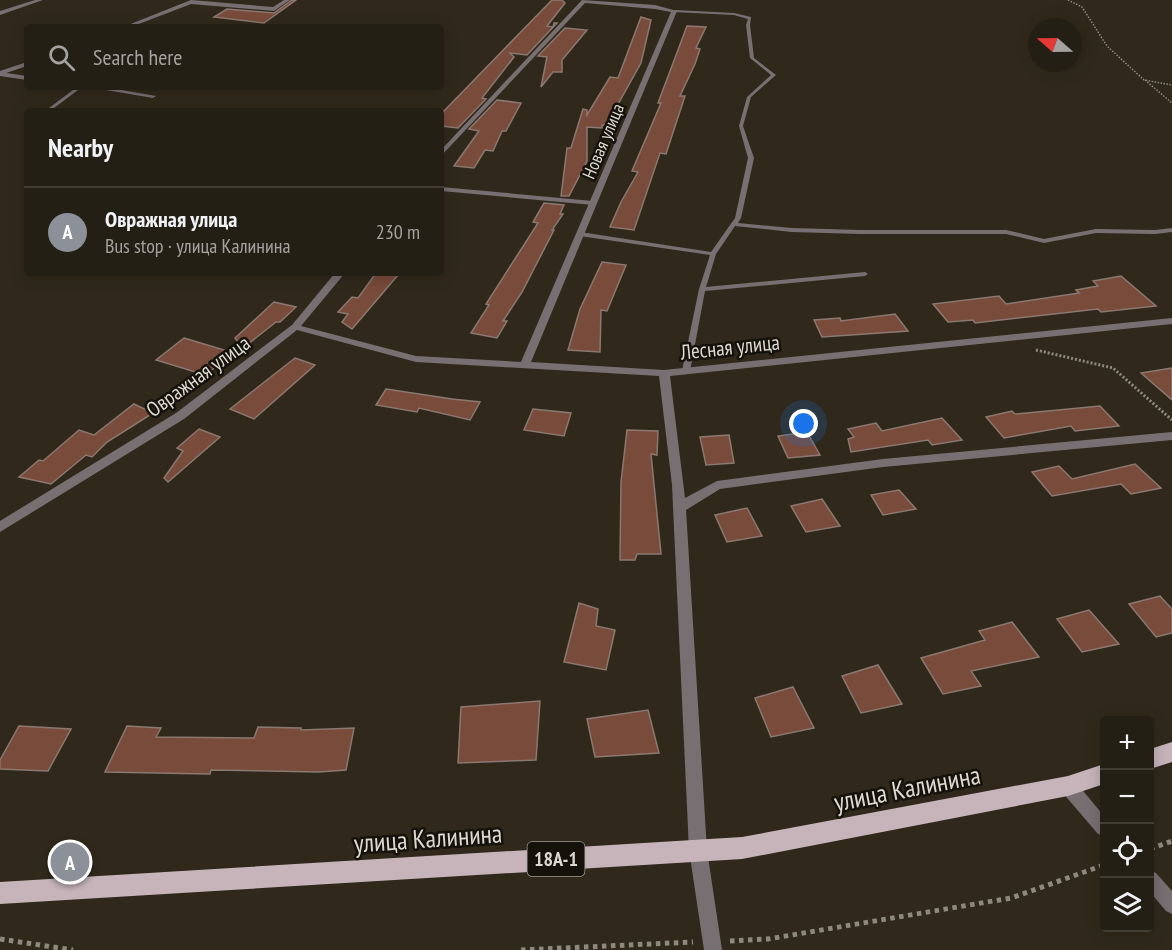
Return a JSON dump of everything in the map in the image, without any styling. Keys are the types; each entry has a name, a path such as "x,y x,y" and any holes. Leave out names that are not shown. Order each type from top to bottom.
{"main road":[{"path":"1154,757 1172,752"},
{"name":"улица Калинина","path":"0,893 742,848 1068,786 1100,775"}],"street":[{"path":"0,13 40,0"},
{"path":"134,24 193,1 274,9 287,0"},
{"path":"444,150 585,1 674,10"},
{"name":"Новая улица","path":"524,366 674,10"},
{"path":"0,73 24,65"},
{"path":"0,73 24,77"},
{"path":"112,90 153,96"},
{"name":"Овражная улица","path":"0,527 180,416 295,327 338,276"},
{"name":"Лесная улица","path":"295,327 416,359 664,373 1172,321"},
{"path":"664,373 680,507 698,850 713,946"},
{"path":"680,507 717,485 884,464 1172,436"},
{"path":"1068,786 1101,824"},
{"path":"1154,884 1172,904"}],"lane":[{"path":"674,10 734,14 750,18 752,58 774,75 749,97 741,126 751,158 738,218 712,254 702,289 686,371"},
{"path":"50,108 76,90"},
{"path":"444,189 593,203"},
{"path":"733,224 792,230 848,232 1006,232 1044,242 1096,231 1172,230"},
{"path":"580,234 712,254"},
{"path":"702,289 865,274"}],"path":[{"path":"1068,0 1082,7 1107,46 1172,103"},
{"path":"1144,80 1172,85"},
{"path":"1012,338 1035,350 1113,368 1172,420"},
{"path":"1154,847 1172,841"},
{"path":"521,950 713,946 768,939 1011,898 1100,866"},
{"path":"0,939 73,950"}],"building":[{"path":"292,0 296,0 264,23 214,17 227,9 274,13"},
{"path":"552,0 562,0 565,3 547,26 553,27 554,23 557,23 527,55 510,53 514,57 482,98 486,99 458,128 444,126 444,111"},
{"path":"641,17 651,20 641,63 615,106 609,125 602,125 602,128 587,127 587,161 569,196 561,196 567,148 571,148 583,109 587,110 587,115 610,77 618,78"},
{"path":"687,26 706,27 696,48 700,49 695,64 680,96 685,96 666,154 660,153 634,230 610,227 638,172 632,171 661,103 658,103"},
{"path":"565,28 587,30 562,60 562,72 553,72 541,87 547,57 538,56"},
{"path":"497,100 521,103 506,131 502,131 493,151 485,150 474,168 454,166 479,131 469,129"},
{"path":"544,203 564,205 560,214 563,214 552,230 554,230 522,292 503,321 507,321 497,338 471,333 489,305 486,304 538,223 533,222"},
{"path":"602,262 626,265 607,311 601,310 600,352 568,350 580,309"},
{"path":"374,276 397,276 352,329 342,322 348,314 338,312 352,297 358,298"},
{"path":"1121,276 1156,306 1101,312 1098,309 975,323 973,320 948,322 933,304 999,296 1006,304 1079,293 1076,290 1098,286 1093,281"},
{"path":"274,302 296,307 280,322 276,322 243,348 235,338"},
{"path":"895,314 908,331 822,337 814,320 840,318 841,321"},
{"path":"184,338 234,353 205,375 156,360"},
{"path":"295,358 315,365 254,419 230,409"},
{"path":"1172,368 1172,400 1141,373"},
{"path":"386,389 480,402 470,420 419,408 417,412 376,405"},
{"path":"134,404 153,413 107,442 92,457 86,455 51,484 19,477 39,460 43,461 79,430 94,435"},
{"path":"1100,406 1119,426 1075,431 1071,426 1004,438 986,417 1012,411 1015,414"},
{"path":"533,409 571,413 564,436 524,430"},
{"path":"942,418 962,440 932,445 928,440 851,452 848,439 854,437 848,429 876,423 882,431"},
{"path":"199,429 220,437 168,482 164,478 183,451 177,448"},
{"path":"627,430 658,431 657,455 651,454 661,554 637,554 635,560 620,560 621,482"},
{"path":"807,432 820,455 788,458 778,436"},
{"path":"729,435 734,463 706,465 700,437"},
{"path":"1135,464 1161,488 1131,494 1121,484 1052,496 1032,472 1059,466 1072,479"},
{"path":"899,490 916,509 883,515 871,495"},
{"path":"822,499 840,526 806,532 791,506"},
{"path":"747,508 762,536 727,542 715,515"},
{"path":"1160,596 1172,609 1172,633 1156,637 1129,604"},
{"path":"579,603 598,609 596,626 615,630 606,670 564,662"},
{"path":"1089,610 1119,644 1082,652 1057,619"},
{"path":"1012,622 1039,657 971,671 981,686 943,694 921,658 985,640 979,631"},
{"path":"878,665 902,704 861,713 842,676"},
{"path":"793,687 814,728 771,737 755,698"},
{"path":"540,701 536,760 458,763 461,707"},
{"path":"648,710 659,753 595,757 587,719"},
{"path":"19,726 71,729 48,771 0,769 0,760"},
{"path":"127,726 161,728 156,737 254,738 258,727 301,728 301,730 354,728 346,770 319,772 211,770 210,774 105,772"}],"place":[{"name":"Овражная улица","path":"70,862"}]}
